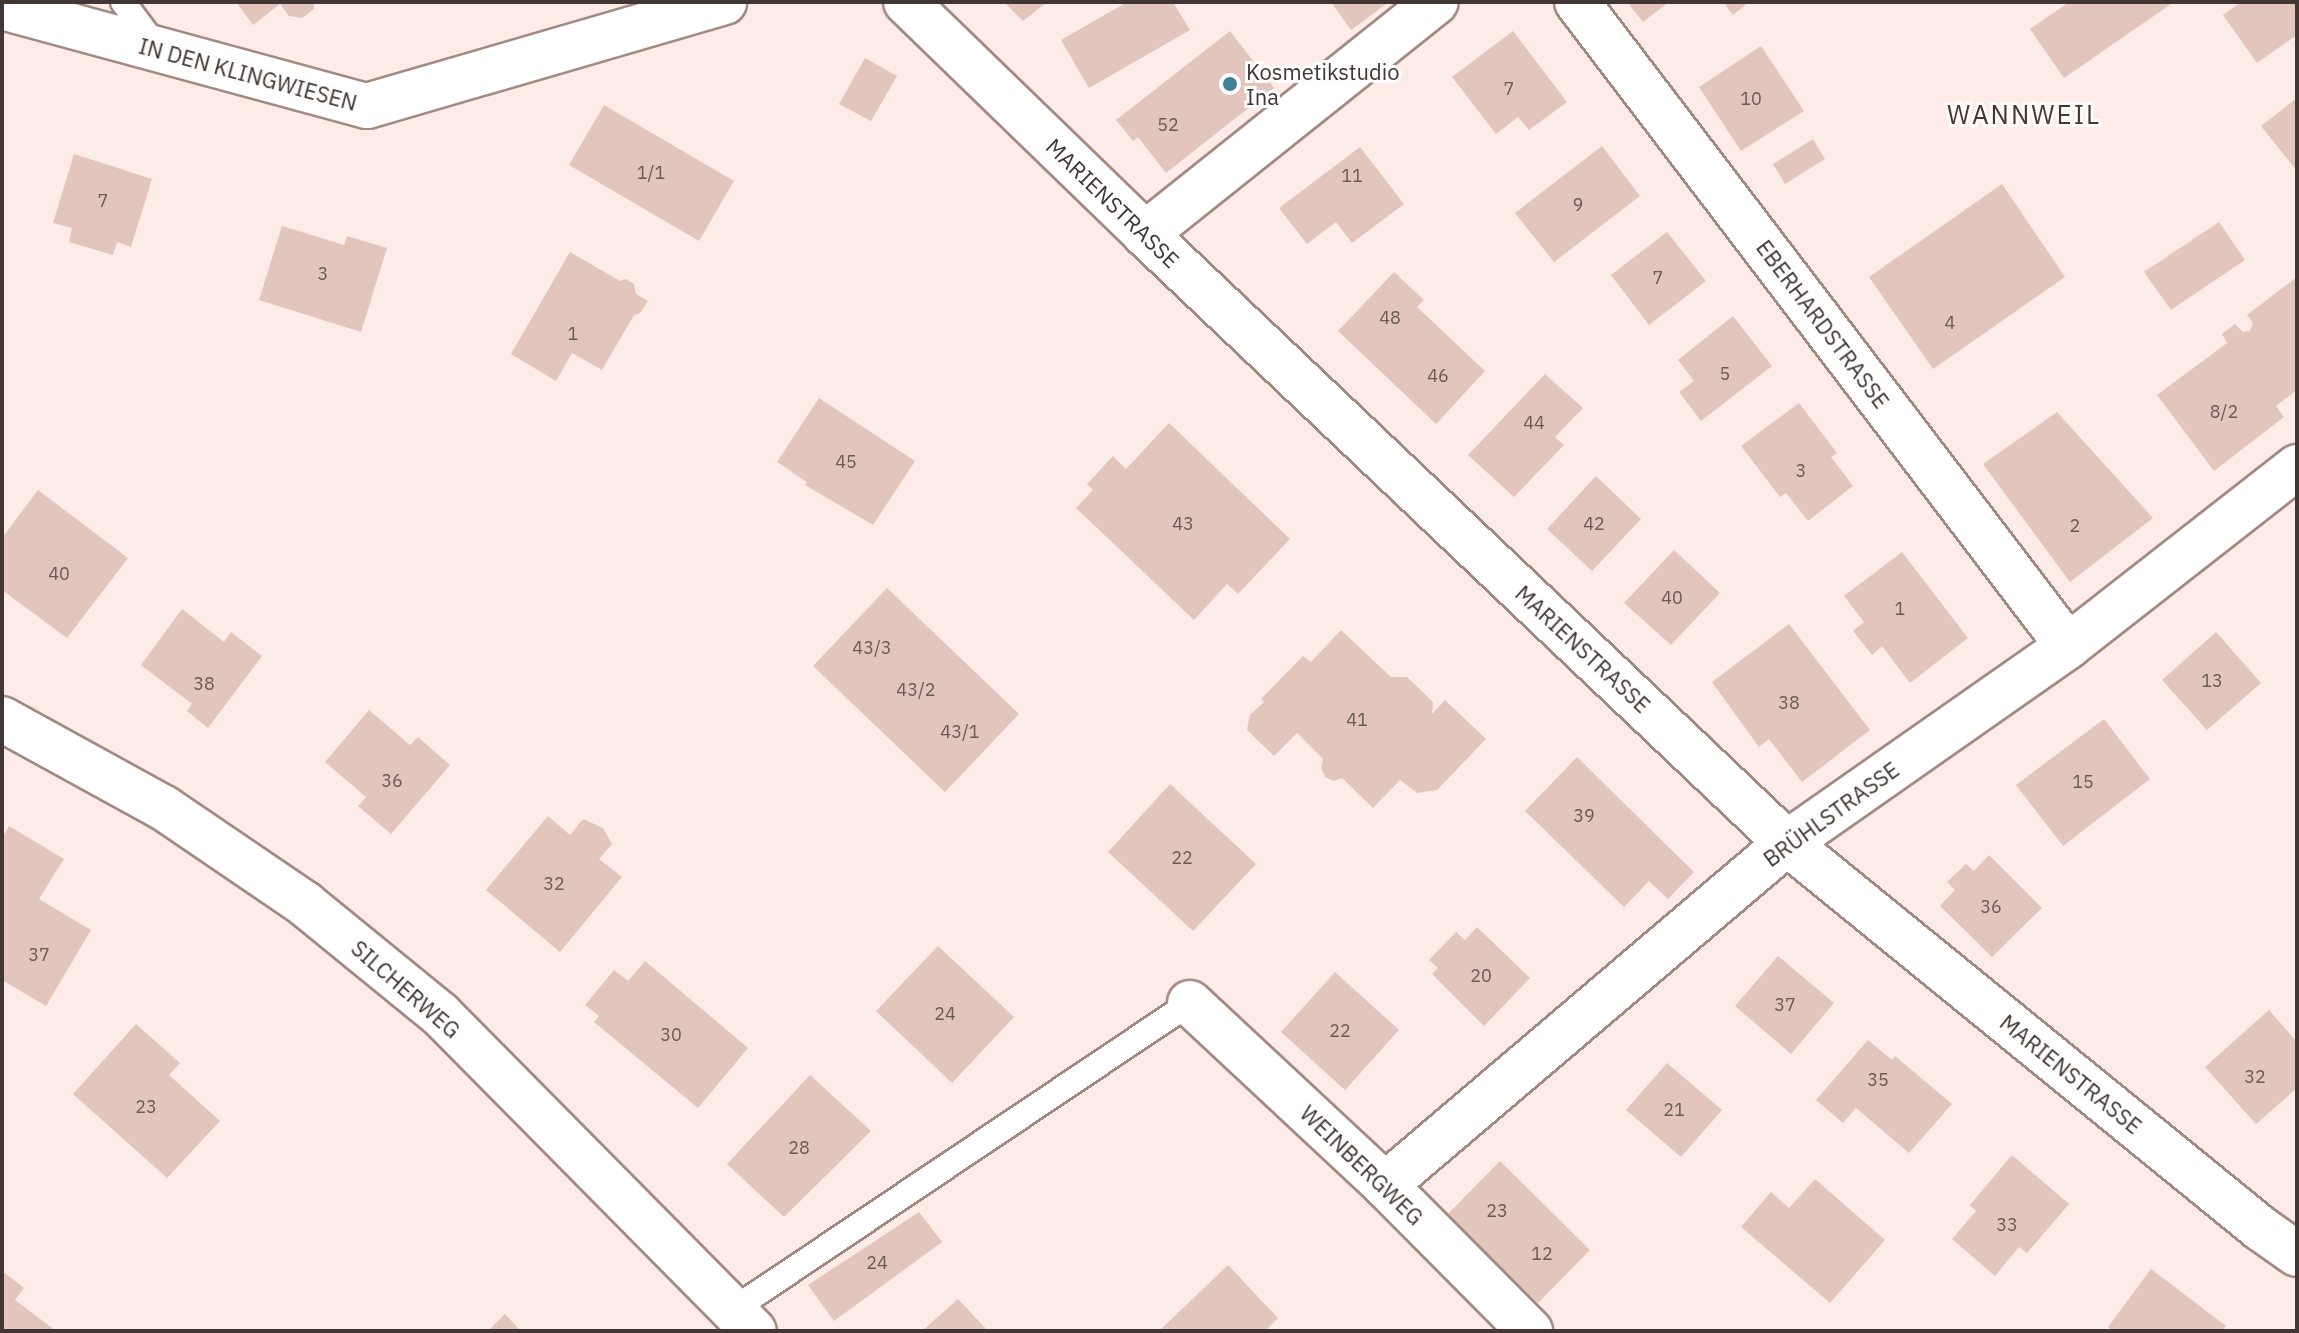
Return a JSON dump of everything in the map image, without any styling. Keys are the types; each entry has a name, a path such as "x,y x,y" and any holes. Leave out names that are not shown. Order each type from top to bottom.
{"street":[{"name":"IN DEN KLINGWIESEN","path":"2,7 367,106 724,2"},
{"name":"MARIENSTRASSE","path":"906,2 1145,234 1787,843 2248,1219 2297,1254"},
{"path":"1145,234 1436,2"},
{"name":"EBERHARDSTRASSE","path":"1577,2 2068,646"},
{"name":"BRÜHLSTRASSE","path":"1385,1185 1787,843 2068,646 2297,467"},
{"name":"SILCHERWEG","path":"2,719 164,808 305,904 440,1014 744,1320"},
{"name":"WEINBERGWEG","path":"1190,1003 1385,1185 1530,1331"}],"lane":[{"path":"123,2 157,48"},
{"path":"744,1320 1190,1003"}],"building":[{"path":"236,2 314,2 314,9 302,18 289,16 280,4 253,25"},
{"path":"1004,2 1047,2 1023,21"},
{"path":"1127,2 1173,2 1190,30 1089,88 1061,40"},
{"path":"1331,2 1389,2 1351,30"},
{"path":"1627,2 1669,2 1643,22"},
{"path":"1723,2 1749,2 1733,15"},
{"path":"2069,2 2174,2 2064,78 2030,29"},
{"path":"2241,2 2297,2 2297,35 2257,63 2223,15"},
{"path":"1230,31 1274,88 1166,173 1138,137 1133,141 1116,120"},
{"path":"1513,31 1567,102 1529,130 1518,117 1496,134 1452,77"},
{"path":"1761,46 1804,111 1741,151 1699,87"},
{"path":"865,58 897,76 871,121 839,104"},
{"path":"2297,98 2297,171 2261,126"},
{"path":"604,105 734,181 699,241 569,165"},
{"path":"1813,139 1825,159 1785,184 1773,164"},
{"path":"1602,146 1640,196 1554,262 1515,213"},
{"path":"1360,147 1404,204 1352,243 1336,222 1307,244 1279,208"},
{"path":"74,154 152,179 131,247 117,242 113,255 69,242 72,228 53,223"},
{"path":"2002,184 2065,277 1933,369 1869,277"},
{"path":"2219,222 2245,260 2171,310 2144,272"},
{"path":"282,226 344,245 347,236 387,248 361,332 259,300"},
{"path":"1667,232 1706,281 1649,325 1611,275"},
{"path":"570,252 620,281 626,279 634,284 636,294 648,301 640,313 634,315 602,370 572,353 556,381 511,354"},
{"path":"1394,272 1424,300 1417,307 1485,371 1436,424 1338,331"},
{"path":"2297,277 2297,390 2276,406 2284,417 2214,471 2157,395 2227,343 2222,334 2235,324 2243,332 2250,331 2253,323 2247,315"},
{"path":"1733,316 1772,366 1701,421 1679,392 1694,381 1678,360"},
{"path":"1545,374 1583,408 1555,437 1564,445 1514,497 1468,455"},
{"path":"819,398 915,461 873,525 805,485 807,482 777,462"},
{"path":"1799,403 1837,453 1831,457 1853,486 1808,521 1786,493 1780,497 1741,446"},
{"path":"2057,412 2153,518 2070,582 1983,464"},
{"path":"1169,423 1290,539 1238,594 1227,584 1194,620 1076,508 1093,490 1087,484 1113,456 1126,469"},
{"path":"1596,476 1641,519 1592,571 1547,529"},
{"path":"38,490 128,558 67,638 2,590 2,538"},
{"path":"1674,550 1720,593 1671,645 1624,603"},
{"path":"1902,552 1968,638 1910,683 1882,646 1872,655 1853,631 1864,622 1844,596"},
{"path":"887,588 1019,714 945,792 813,666"},
{"path":"182,609 224,642 231,632 262,656 208,728 187,711 192,704 141,665"},
{"path":"1789,624 1870,730 1802,782 1769,739 1759,747 1712,682"},
{"path":"1341,630 1391,677 1407,677 1433,702 1432,714 1445,700 1486,739 1437,790 1417,793 1400,780 1373,808 1342,778 1334,781 1325,777 1321,768 1323,759 1297,733 1274,756 1247,730 1250,715 1264,702 1261,699 1303,656 1311,662"},
{"path":"2216,632 2261,683 2207,730 2162,680"},
{"path":"369,710 410,745 418,737 450,765 391,834 358,806 366,797 325,762"},
{"path":"2104,719 2150,779 2063,846 2016,785"},
{"path":"1577,757 1694,872 1668,899 1649,881 1624,907 1525,811"},
{"path":"1170,784 1256,864 1193,931 1108,852"},
{"path":"548,816 570,835 583,819 603,828 612,844 599,859 622,877 560,952 486,890"},
{"path":"9,826 64,859 39,899 91,930 46,1006 2,980 2,839"},
{"path":"1989,855 2042,908 1992,957 1940,906 1955,890 1947,882 1966,864 1974,871"},
{"path":"1477,927 1530,978 1484,1026 1432,974 1438,968 1429,960 1456,932 1465,940"},
{"path":"938,946 1014,1017 952,1083 876,1011"},
{"path":"1778,956 1834,1003 1791,1054 1735,1006"},
{"path":"645,961 748,1048 698,1108 594,1022 599,1016 585,1005 614,970 628,981"},
{"path":"1335,972 1399,1030 1345,1090 1281,1032"},
{"path":"2269,1010 2297,1042 2297,1088 2256,1124 2205,1067"},
{"path":"136,1024 180,1063 169,1075 220,1121 167,1178 73,1094"},
{"path":"1868,1040 1892,1060 1895,1056 1952,1104 1909,1153 1856,1108 1843,1123 1816,1100"},
{"path":"1667,1063 1722,1110 1681,1157 1626,1110"},
{"path":"810,1075 871,1131 784,1217 727,1164"},
{"path":"2012,1155 2069,1204 2027,1253 2019,1247 1995,1276 1952,1239 1976,1211 1970,1205"},
{"path":"1500,1161 1590,1250 1538,1303 1447,1215"},
{"path":"1815,1179 1885,1240 1830,1303 1741,1227 1771,1192 1789,1208"},
{"path":"919,1212 942,1242 834,1321 808,1285"},
{"path":"1228,1265 1278,1318 1265,1331 1159,1331"},
{"path":"2151,1269 2226,1326 2222,1331 2113,1331 2108,1327"},
{"path":"2,1271 24,1288 15,1300 56,1331 2,1331"},
{"path":"958,1299 988,1331 922,1331"},
{"path":"505,1314 521,1331 488,1331"}],"place":[{"name":"Kosmetikstudio Ina","path":"1230,84"}],"district":[{"name":"WANNWEIL","path":"2024,115"}]}
